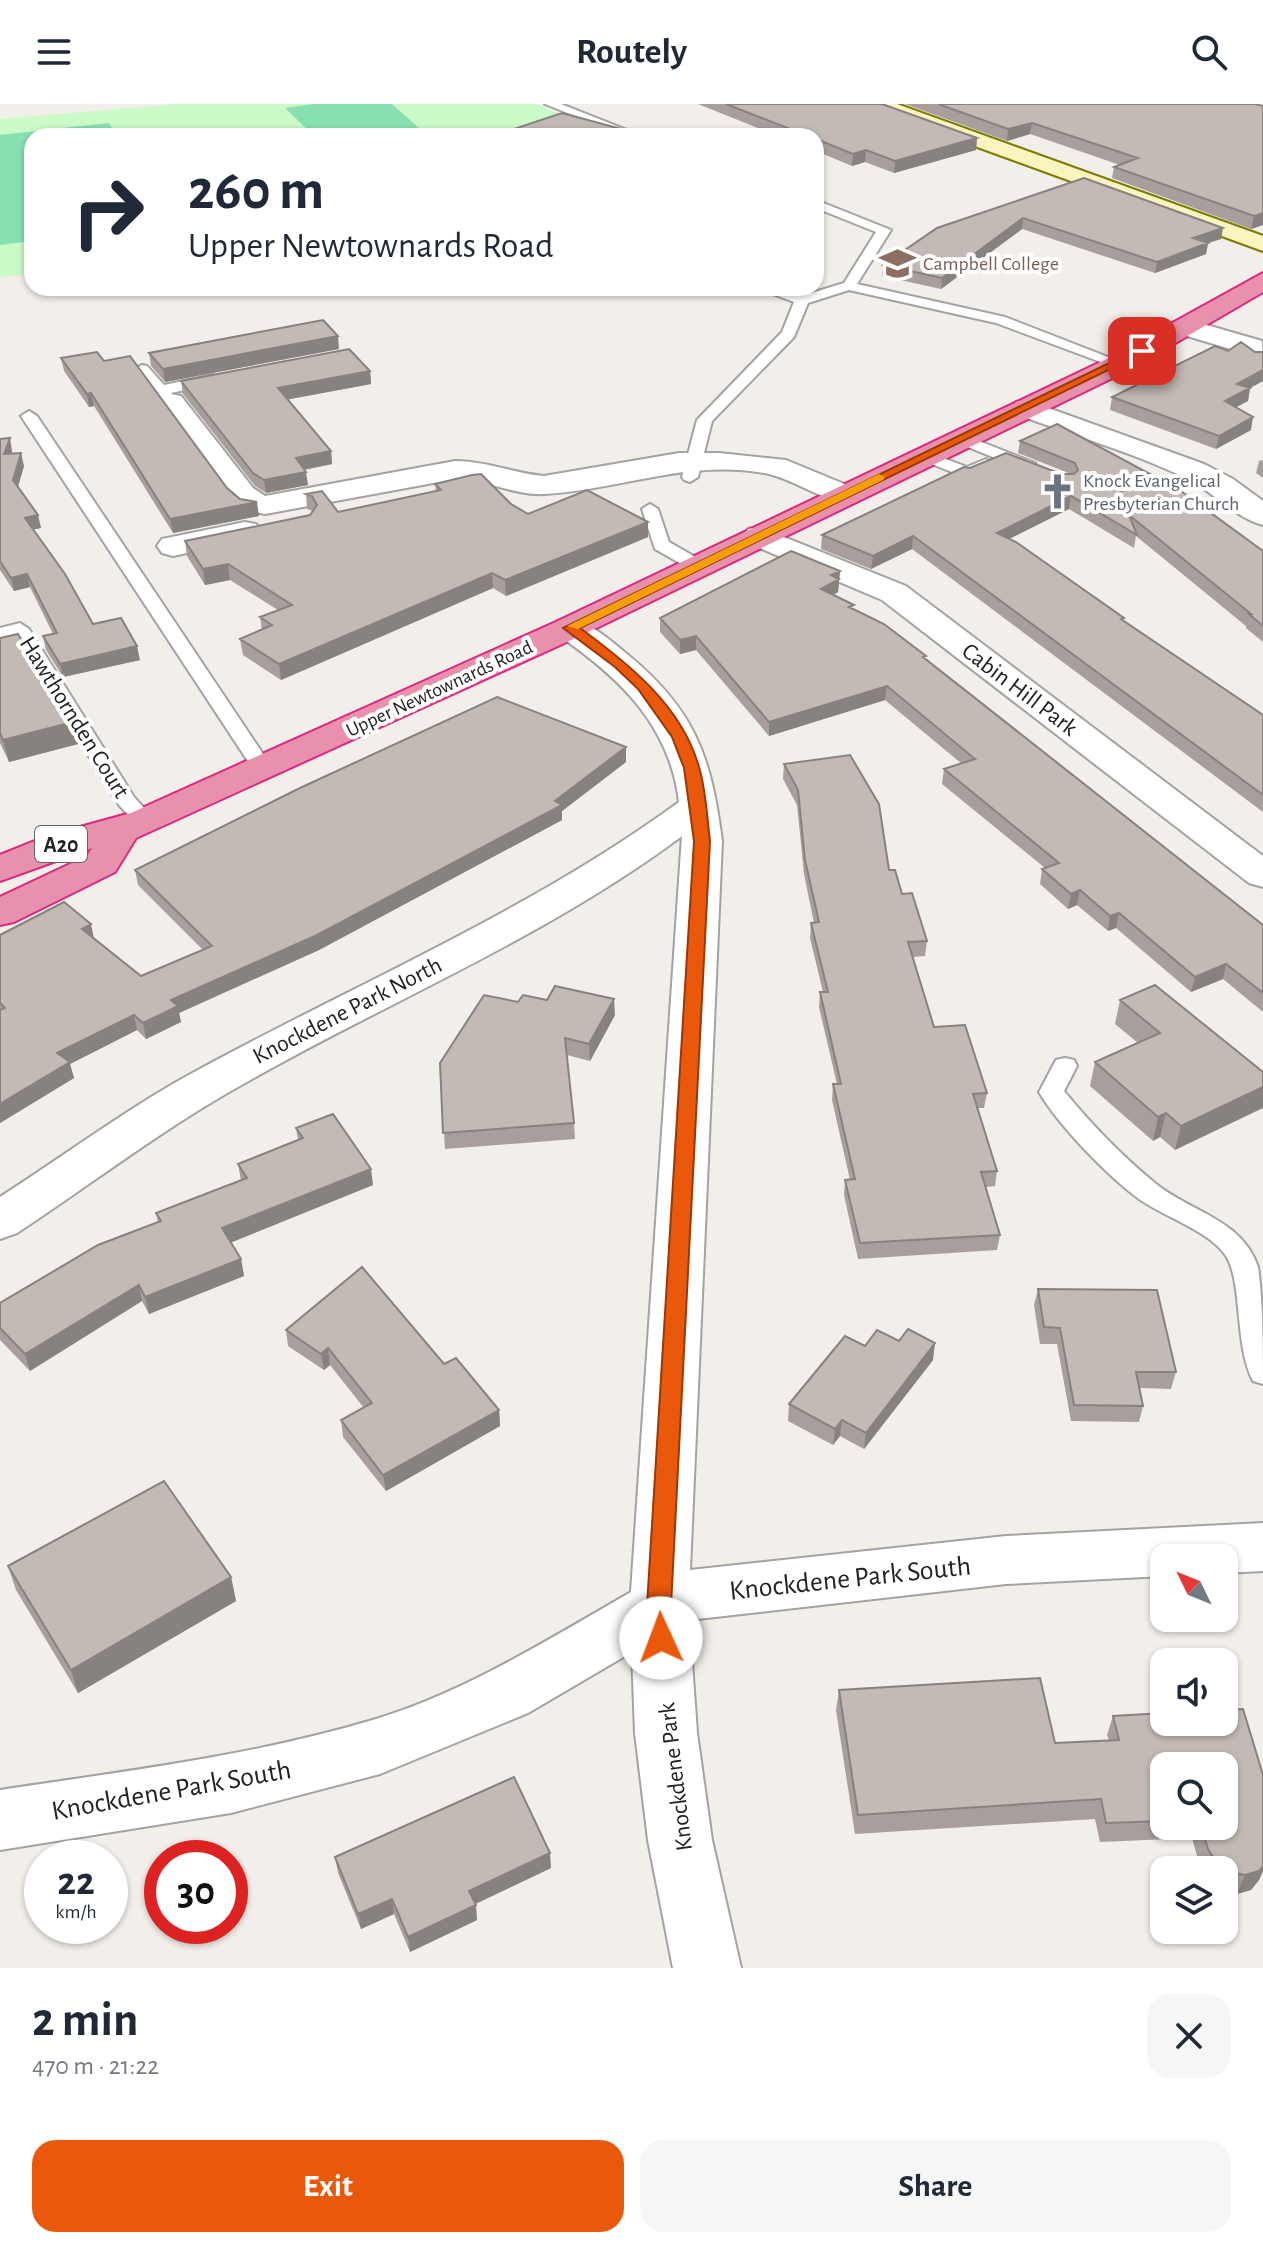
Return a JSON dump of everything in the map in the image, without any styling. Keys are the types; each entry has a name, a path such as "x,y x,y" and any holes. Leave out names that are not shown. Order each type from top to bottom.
{"highway":[{"name":"Upper Newtownards Road","path":"0,899 129,830 570,628 843,494 1119,364 1263,281"},
{"name":"Upper Newtownards Road","path":"0,869 61,844 129,830"},
{"path":"0,913 101,864 129,830"},
{"path":"0,885 48,874"}],"street":[{"path":"877,104 1263,244"},
{"path":"1186,327 1253,347 1263,355"},
{"path":"166,396 228,478 253,503 281,504 455,470 480,470 520,483 544,485 692,469 775,466 843,494"},
{"path":"1026,408 1193,470 1222,485 1263,516"},
{"path":"173,546 318,516 319,496"},
{"name":"Cabin Hill Park","path":"759,536 894,593 1263,875"},
{"name":"Knockdene Park","path":"570,628 620,664 644,686 679,737 692,768 702,841 659,1606 670,1764 680,1840 707,1968"},
{"name":"Knockdene Park North","path":"0,1221 211,1082 553,903 633,854 698,806"},
{"name":"Knockdene Park South","path":"0,1820 231,1784 380,1746 507,1694 659,1606 693,1594 1006,1560 1263,1547"}],"lane":[{"path":"551,104 615,128"},
{"path":"824,207 884,230 849,286"},
{"path":"824,293 849,286 1000,320 1119,364"},
{"path":"789,296 802,300 815,296"},
{"path":"692,469 705,420 789,334 802,300"},
{"path":"142,369 166,396 222,379"},
{"path":"29,416 263,769"},
{"path":"961,439 1041,471"},
{"path":"925,456 967,473 1003,456"},
{"path":"650,509 661,545 698,566"},
{"name":"Hawthornden Court","path":"0,634 20,629 126,801 129,830"},
{"path":"1065,1066 1051,1092 1082,1130 1148,1192 1222,1235 1237,1250 1245,1269 1255,1345 1263,1373"}],"green space":[{"path":"178,104 535,104 567,117 535,128 24,128 24,275 0,277 0,119"},
{"path":"313,104 392,104 419,128 306,128 285,108"},
{"path":"109,123 112,128 64,128"},
{"path":"24,132 24,242 0,245 0,135"}],"building":[{"path":"726,104 882,104 977,138 895,161 866,150 853,154 824,142 824,128 788,128"},
{"path":"938,104 1263,106 1263,213 1254,216 1114,167 1138,158 1032,123 1008,129"},
{"path":"562,113 617,128 517,128"},
{"path":"1084,178 1223,228 1193,238 1208,243 1157,262 1023,218 942,278 883,265 937,228"},
{"path":"323,320 338,336 163,369 149,353"},
{"path":"1241,342 1255,352 1263,352 1263,370 1237,384 1250,388 1225,401 1253,417 1219,436 1112,397 1215,346 1228,351"},
{"path":"349,349 370,371 278,388 331,451 296,458 306,472 264,480 253,473 181,381"},
{"path":"97,352 104,361 130,356 227,488 240,499 257,502 170,519 91,393 87,394 61,358"},
{"path":"1057,424 1150,474 1120,491 1164,481 1263,551 1263,626 1129,515 1137,535 1071,496 997,533 1016,542 1124,618 1121,619 1263,715 1263,795 913,536 873,556 822,535 964,467 970,468 1006,453 1061,474 1074,474 1078,470 1075,463 1020,441"},
{"path":"10,438 4,454 21,453 13,480 38,515 25,518 65,574 93,624 121,618 137,646 60,664 43,636 57,633 27,574 11,578 0,561 0,439"},
{"path":"481,474 511,504 528,514 587,490 648,522 505,580 492,573 279,664 240,639 272,625 260,617 292,605 228,564 203,569 185,541 310,515 317,505 312,496 306,494 322,491 338,512 441,490 435,484"},
{"path":"791,551 840,571 831,575 839,579 821,589 884,624 1263,925 1263,993 1226,964 1195,977 1119,913 1110,916 1080,890 1071,894 1042,869 1059,863 944,769 975,759 887,686 769,722 696,636 680,640 660,618"},
{"path":"18,634 73,722 3,740 0,733 0,638"},
{"path":"497,697 626,747 555,801 562,805 317,935 171,1000 178,1006 143,1023 134,1015 57,1053 70,1062 0,1104 0,1010 5,1008 0,1003 0,935 64,902 91,924 82,929 141,976 212,946 135,870 300,788"},
{"path":"850,755 879,804 889,870 895,870 902,894 912,893 927,941 908,942 934,1027 965,1025 987,1093 973,1094 997,1171 981,1172 1000,1235 860,1243 845,1180 855,1179 833,1084 841,1084 820,992 828,992 811,923 819,922 805,860 798,790 784,764"},
{"path":"1155,985 1263,1072 1263,1087 1181,1126 1166,1113 1158,1117 1095,1062 1160,1033 1120,1000"},
{"path":"555,986 614,999 589,1044 565,1038 574,1123 443,1133 440,1063 484,995 518,1002 523,995 547,1000"},
{"path":"333,1114 371,1169 222,1228 241,1259 145,1297 139,1285 25,1354 0,1328 0,1303 98,1245 161,1221 156,1213 247,1178 238,1164 303,1138 296,1128"},
{"path":"362,1267 444,1364 456,1358 499,1410 383,1475 341,1420 372,1403 328,1348 321,1354 286,1330"},
{"path":"1038,1289 1157,1290 1176,1372 1136,1372 1143,1406 1074,1405 1060,1328 1044,1327"},
{"path":"908,1329 935,1343 866,1433 842,1420 835,1429 789,1404 845,1336 865,1346 877,1330 899,1341"},
{"path":"164,1481 231,1577 71,1670 8,1566"},
{"path":"1040,1678 1055,1743 1119,1740 1113,1716 1150,1714 1150,1736 1238,1736 1238,1709 1243,1709 1263,1775 1263,1866 1259,1871 1238,1874 1238,1856 1212,1856 1205,1840 1238,1840 1238,1752 1150,1752 1150,1821 1106,1823 1101,1799 858,1815 839,1690"},
{"path":"514,1777 550,1853 469,1891 476,1905 408,1937 392,1899 358,1914 335,1857"}],"slow traffic":[{"path":"574,626 879,477"}],"place":[{"name":"Campbell College","path":"897,263"},
{"name":"Knock Evangelical Presbyterian Church","path":"1057,491"}],"route":[{"path":"661,1638 659,1606 702,841 692,768 679,737 644,686 620,664 570,628 1142,351"}]}
